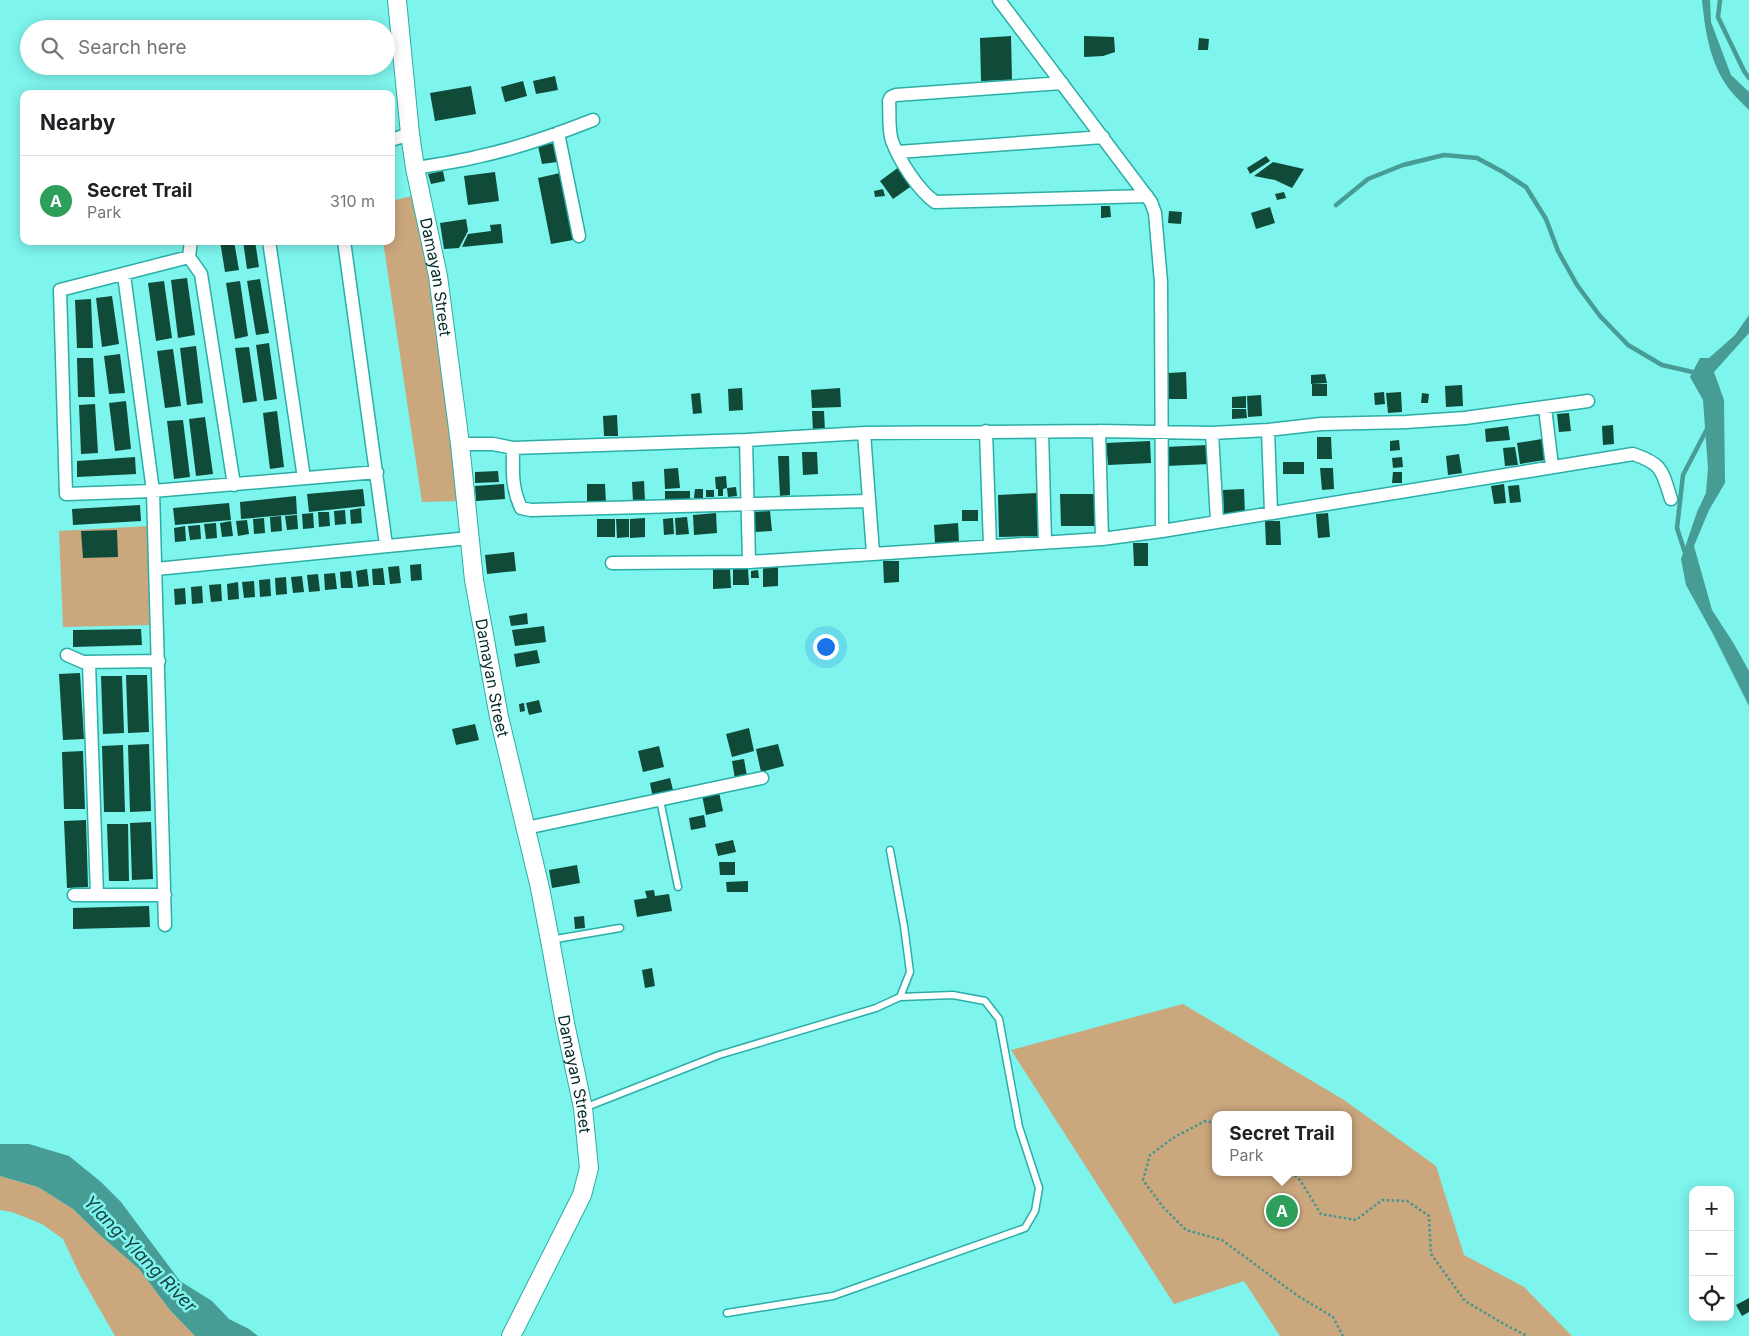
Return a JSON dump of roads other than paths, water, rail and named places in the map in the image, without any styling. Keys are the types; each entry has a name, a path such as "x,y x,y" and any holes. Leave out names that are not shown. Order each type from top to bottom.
{"street":[{"name":"Damayan Street","path":"397,0 410,134 415,168 438,276 460,444 474,580 499,717 526,828 583,1108 589,1168 582,1195 511,1336"},
{"path":"999,0 1151,202 1156,213 1160,268 1162,531"},
{"path":"1062,83 896,94 889,101 891,139 926,196 935,202 1146,196"},
{"path":"415,168 476,158 558,134 593,120"},
{"path":"395,139 410,134"},
{"path":"558,134 579,236"},
{"path":"898,152 1103,137"},
{"path":"191,245 189,258 201,274 234,485"},
{"path":"270,245 304,478"},
{"path":"345,245 386,545"},
{"path":"189,258 60,290 66,494 153,491 377,472"},
{"path":"124,275 153,491 165,925"},
{"path":"460,444 493,444 513,448 746,440 864,433 986,431 1212,433 1268,430 1321,424 1436,420 1545,408 1588,401"},
{"path":"1545,408 1552,466"},
{"path":"1268,430 1271,512"},
{"path":"986,431 990,546"},
{"path":"1099,431 1102,539"},
{"path":"1042,432 1045,542"},
{"path":"864,433 873,553"},
{"path":"1212,433 1217,521"},
{"path":"746,440 746,505 749,562"},
{"path":"513,448 513,485 521,508 531,510 869,501"},
{"path":"612,563 749,562 1102,539 1162,531 1633,454 1649,459 1662,471 1671,499"},
{"path":"156,569 469,538"},
{"path":"67,655 89,663 159,661"},
{"path":"89,663 97,895"},
{"path":"526,828 762,778"},
{"path":"74,895 165,895"}],"lane":[{"path":"660,800 678,888"},
{"path":"890,850 904,926 910,972 900,997"},
{"path":"550,940 620,928"},
{"path":"583,1108 719,1055 876,1008 900,997 953,995 985,1001 999,1019 1019,1127 1039,1188 1035,1211 1025,1228 833,1296 727,1313"}],"water":[{"path":"1702,0 1710,0 1711,22 1731,75 1749,92 1749,110 1727,87 1715,64 1706,32"},
{"path":"1749,315 1749,333 1714,372 1724,400 1725,483 1709,510 1694,546 1712,610 1749,671 1749,706 1686,585 1681,559 1697,512 1706,493 1708,468 1703,400 1690,377 1700,358 1709,358 1735,335"},
{"name":"Ylang-Ylang River","path":"0,1144 29,1144 69,1156 101,1182 121,1202 180,1281 212,1301 229,1319 258,1336 195,1336 170,1310 139,1269 73,1209 38,1187 0,1176"}],"waterway":[{"path":"1720,0 1718,17 1749,78"},
{"path":"1336,205 1368,179 1403,165 1444,155 1477,158 1526,187 1546,219 1558,251 1577,285 1600,316 1628,345 1662,365 1697,373"},
{"path":"1686,556 1677,528 1683,475 1707,429"}],"place":[{"name":"Secret Trail","path":"1282,1211"}]}
